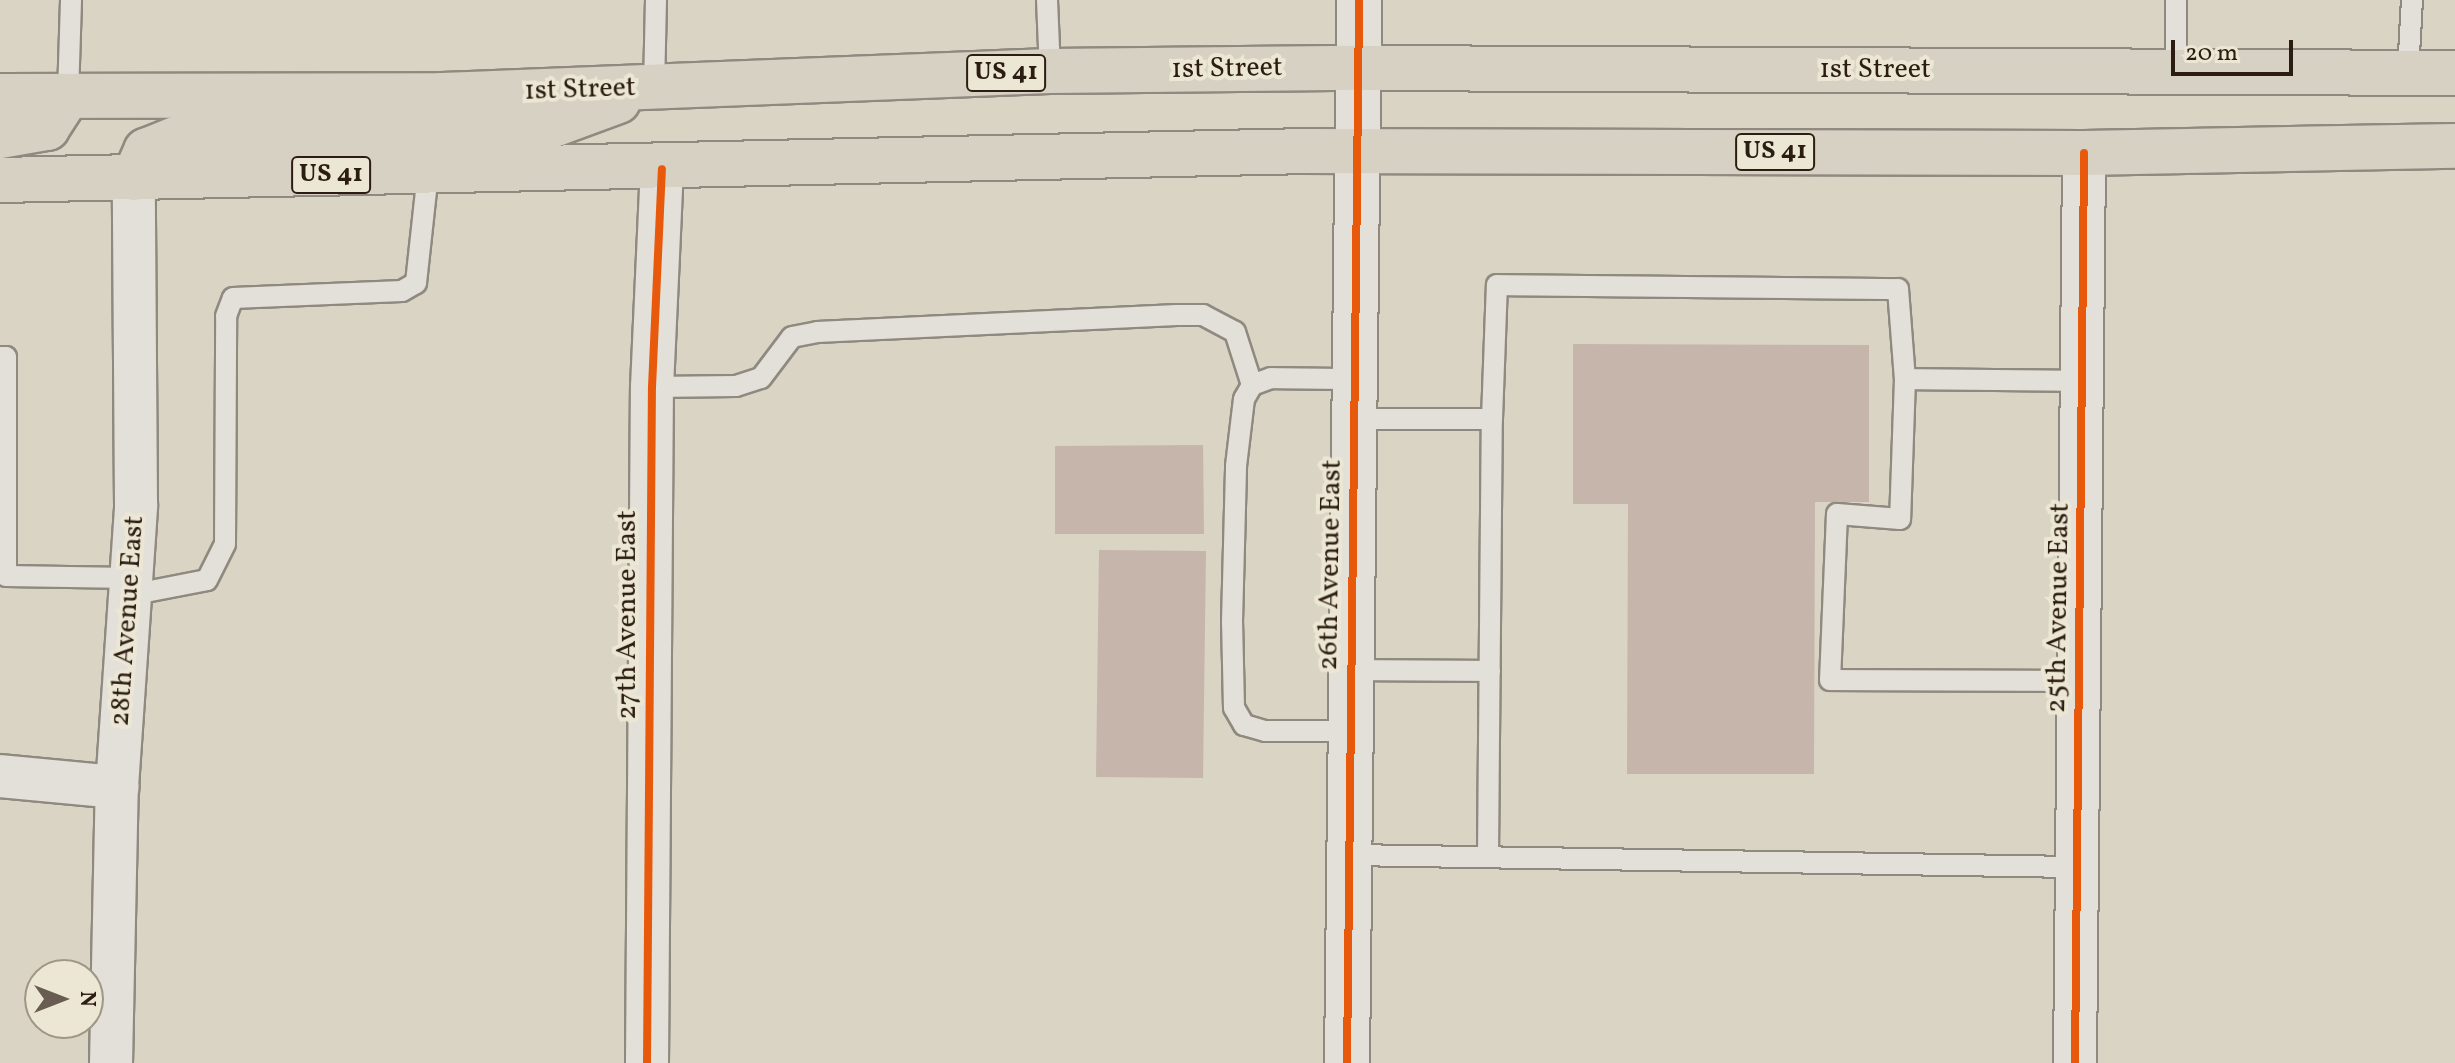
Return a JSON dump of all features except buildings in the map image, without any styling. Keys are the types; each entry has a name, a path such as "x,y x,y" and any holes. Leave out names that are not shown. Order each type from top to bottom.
{"main road":[{"name":"1st Street","path":"0,96 654,88 1050,71 1358,68 2455,73"},
{"path":"134,178 140,158 165,141 542,129 654,88"},
{"path":"0,136 47,128 68,96"},
{"path":"2384,146 2455,133"},
{"name":"US 41","path":"0,180 662,169 1357,150 2084,153 2455,146"}],"street":[{"name":"26th Avenue East","path":"1347,1063 1359,0"},
{"name":"25th Avenue East","path":"2075,1063 2084,153"},
{"name":"27th Avenue East","path":"647,1063 652,387 662,169"},
{"name":"28th Avenue East","path":"111,1063 117,787 136,505 134,178"},
{"path":"0,776 117,787"}],"lane":[{"path":"68,96 71,0"},
{"path":"654,88 656,0"},
{"path":"1047,0 1050,71"},
{"path":"2176,0 2176,72"},
{"path":"2408,73 2412,0"},
{"path":"0,357 6,357 6,576 130,586 207,580 225,544 226,316 233,298 402,291 416,283 428,173"},
{"path":"1488,855 1492,419 1497,285 1898,289 1905,379 1900,519 1837,514 1830,680 2080,681"},
{"path":"652,387 736,386 761,378 792,337 817,332 1177,315 1203,315 1235,332 1252,385"},
{"path":"1352,731 1265,731 1244,725 1234,708 1236,466 1244,399 1252,385 1271,378 1355,399 1492,419"},
{"path":"1905,379 2084,381"},
{"path":"1352,670 1490,671"},
{"path":"1350,855 2077,867"}],"cycle path":[{"path":"1347,1063 1359,0"},
{"path":"2075,1063 2084,153"},
{"path":"647,1063 652,387 662,169"}]}
